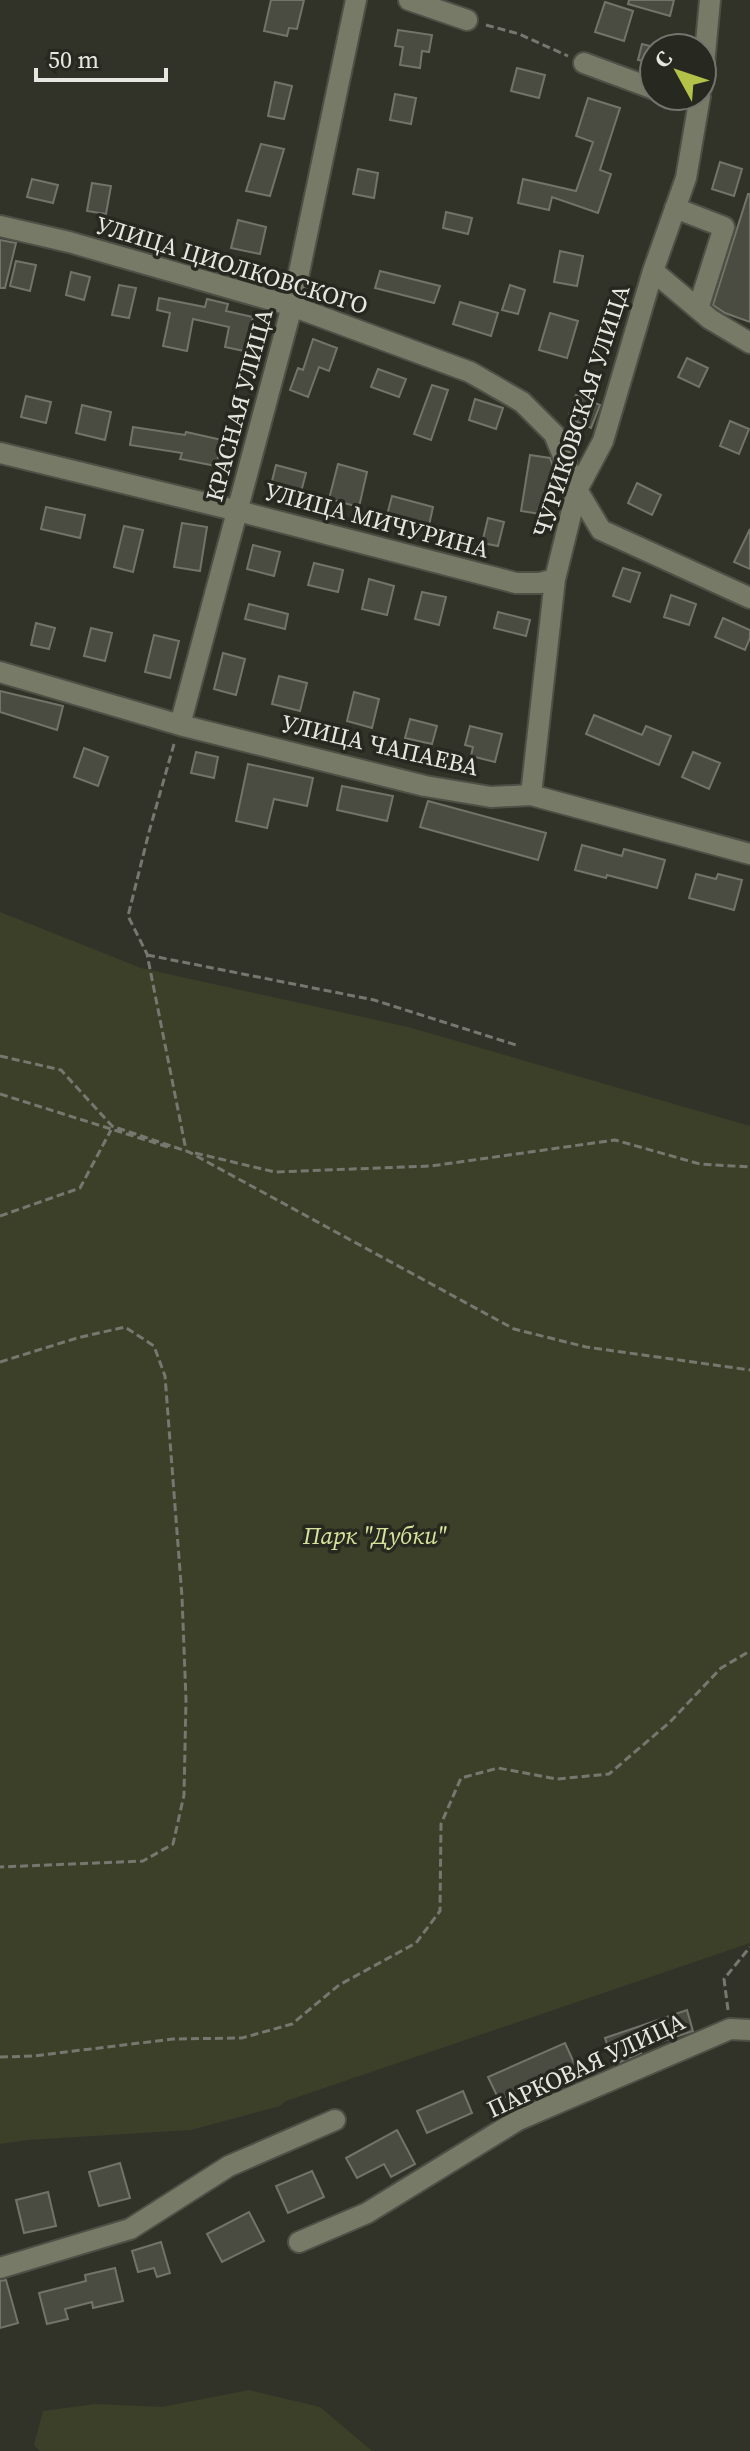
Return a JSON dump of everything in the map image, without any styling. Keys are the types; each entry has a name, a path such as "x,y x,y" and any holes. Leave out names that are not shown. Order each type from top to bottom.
{"street":[{"name":"КРАСНАЯ УЛИЦА","path":"180,725 292,306 356,0"},
{"path":"409,0 467,20"},
{"name":"ЧУРИКОВСКАЯ УЛИЦА","path":"707,32 710,0"},
{"path":"584,63 638,83"},
{"name":"ЧУРИКОВСКАЯ УЛИЦА","path":"531,795 555,579 577,490 603,441 653,271 686,178 697,112"},
{"path":"675,208 724,227 698,309"},
{"name":"УЛИЦА ЦИОЛКОВСКОГО","path":"0,226 69,242 292,306 470,372 522,402 554,434 577,490"},
{"path":"653,271 710,319 750,343"},
{"name":"УЛИЦА МИЧУРИНА","path":"0,453 516,583 540,583 555,579"},
{"path":"577,490 601,530 750,598"},
{"name":"УЛИЦА ЧАПАЕВА","path":"0,672 180,725 425,786 491,797 531,795 750,854"},
{"name":"ПАРКОВАЯ УЛИЦА","path":"299,2242 367,2213 518,2120 740,2030"},
{"path":"0,2268 130,2229 229,2166 335,2120"}],"path":[{"path":"467,20 519,34 584,63"},
{"path":"180,725 128,916 147,954 188,1151 514,1329 586,1347 750,1370"},
{"path":"147,954 374,1000 516,1045"},
{"path":"0,1056 61,1070 111,1128"},
{"path":"0,1094 188,1151 275,1172 431,1166 615,1140 700,1164 750,1167"},
{"path":"0,1216 80,1188 111,1128"},
{"path":"0,1362 125,1327 154,1346 165,1376 182,1597 186,1700 184,1795 173,1844 143,1861 0,1867"},
{"path":"0,2057 33,2056 173,2039 242,2038 292,2024 339,1985 416,1943 440,1911 441,1824 461,1778 498,1768 557,1779 609,1774 670,1722 721,1668 750,1651"},
{"path":"740,2030 724,1979 750,1947"}],"green space":[{"name":"Парк \"Дубки\"","path":"0,912 141,968 408,1027 750,1126 750,1943 286,2101 280,2106 191,2130 0,2144"},
{"path":"249,2390 320,2407 372,2451 40,2451 34,2445 43,2411 95,2404 162,2407"}],"building":[{"path":"271,0 304,0 297,29 289,28 287,36 264,31"},
{"path":"629,0 674,0 670,16 628,4"},
{"path":"605,2 633,11 624,41 595,32"},
{"path":"398,30 432,35 429,52 422,51 420,68 400,65 403,47 395,46"},
{"path":"517,68 545,75 539,98 511,91"},
{"path":"275,82 292,86 284,119 268,116"},
{"path":"395,94 416,98 411,124 390,120"},
{"path":"588,98 620,108 600,170 611,174 598,213 552,197 549,210 518,203 523,179 576,191 593,142 576,136"},
{"path":"261,144 284,149 270,196 246,191"},
{"path":"720,162 742,169 734,196 712,189"},
{"path":"358,169 378,173 374,198 353,194"},
{"path":"32,179 58,185 53,203 27,197"},
{"path":"92,183 111,186 106,214 87,211"},
{"path":"750,194 750,322 713,305"},
{"path":"446,212 472,218 468,234 443,228"},
{"path":"238,220 266,227 260,254 231,248"},
{"path":"0,240 16,243 5,288 0,288"},
{"path":"560,251 583,256 577,286 554,282"},
{"path":"16,261 36,265 30,291 10,286"},
{"path":"380,271 440,286 434,303 375,288"},
{"path":"71,272 90,277 84,300 66,295"},
{"path":"119,285 136,288 129,318 112,315"},
{"path":"510,285 525,290 518,314 502,310"},
{"path":"159,298 205,307 207,299 228,304 226,311 253,317 244,351 225,347 229,327 193,319 187,351 163,346 170,313 157,310"},
{"path":"460,302 498,313 491,336 453,324"},
{"path":"550,313 578,321 567,358 539,350"},
{"path":"313,339 337,348 329,371 319,367 308,397 290,390 298,368 303,370"},
{"path":"687,358 708,368 699,387 678,377"},
{"path":"378,369 406,379 399,397 371,387"},
{"path":"432,385 448,390 431,440 414,434"},
{"path":"576,395 600,405 591,428 568,418"},
{"path":"26,396 51,402 46,423 21,417"},
{"path":"475,399 503,408 496,429 469,420"},
{"path":"82,405 111,412 105,440 76,433"},
{"path":"730,421 749,429 739,454 720,446"},
{"path":"133,427 185,435 186,432 222,440 216,466 180,459 182,453 130,445"},
{"path":"530,455 550,458 554,469 547,515 521,511"},
{"path":"338,464 367,472 359,507 329,499"},
{"path":"276,465 306,473 300,496 270,489"},
{"path":"637,483 661,495 652,515 628,503"},
{"path":"392,496 433,507 428,530 386,519"},
{"path":"46,507 85,515 80,538 41,529"},
{"path":"488,518 504,522 498,546 482,543"},
{"path":"182,523 207,527 200,571 174,567"},
{"path":"124,526 143,530 133,572 114,567"},
{"path":"750,529 750,569 734,562"},
{"path":"253,545 280,552 274,576 247,569"},
{"path":"314,563 343,570 338,592 308,585"},
{"path":"623,568 640,573 630,602 613,596"},
{"path":"369,579 394,586 387,615 362,609"},
{"path":"422,592 446,597 439,625 415,619"},
{"path":"671,595 696,604 689,625 664,617"},
{"path":"249,604 288,614 285,629 245,619"},
{"path":"498,612 530,620 526,636 494,628"},
{"path":"723,618 750,630 745,650 715,637"},
{"path":"36,623 55,628 49,649 31,645"},
{"path":"91,628 112,633 105,661 84,656"},
{"path":"154,635 179,641 170,678 145,672"},
{"path":"223,653 245,659 236,695 214,689"},
{"path":"279,676 307,683 300,711 272,704"},
{"path":"0,691 63,706 57,730 0,712"},
{"path":"354,692 379,699 372,728 347,721"},
{"path":"594,715 642,735 646,726 671,736 659,765 586,734"},
{"path":"410,719 437,726 432,744 405,738"},
{"path":"470,726 502,734 495,762 471,756 473,747 465,745"},
{"path":"84,748 108,757 98,786 74,777"},
{"path":"196,752 218,757 214,778 191,773"},
{"path":"693,752 720,763 709,789 682,777"},
{"path":"248,764 313,778 307,806 274,799 267,828 236,821"},
{"path":"342,786 393,796 387,821 337,810"},
{"path":"428,801 546,833 538,860 420,827"},
{"path":"582,845 622,856 624,849 665,860 657,888 575,870"},
{"path":"696,874 716,879 718,874 742,880 734,910 689,898"},
{"path":"687,2010 693,2031 640,2049 641,2053 614,2065 605,2038"},
{"path":"565,2043 575,2065 499,2100 488,2077"},
{"path":"463,2091 472,2113 427,2133 417,2111"},
{"path":"397,2130 415,2164 391,2177 384,2164 357,2178 346,2158"},
{"path":"120,2163 130,2198 99,2206 89,2172"},
{"path":"312,2171 324,2197 288,2213 276,2186"},
{"path":"48,2192 56,2226 24,2233 16,2200"},
{"path":"249,2212 264,2241 222,2262 207,2234"},
{"path":"161,2242 170,2273 157,2277 154,2268 138,2272 132,2251"},
{"path":"115,2268 123,2301 93,2308 92,2302 65,2309 68,2319 47,2324 39,2293 86,2281 85,2275"},
{"path":"6,2280 18,2323 0,2328 0,2281"}]}
